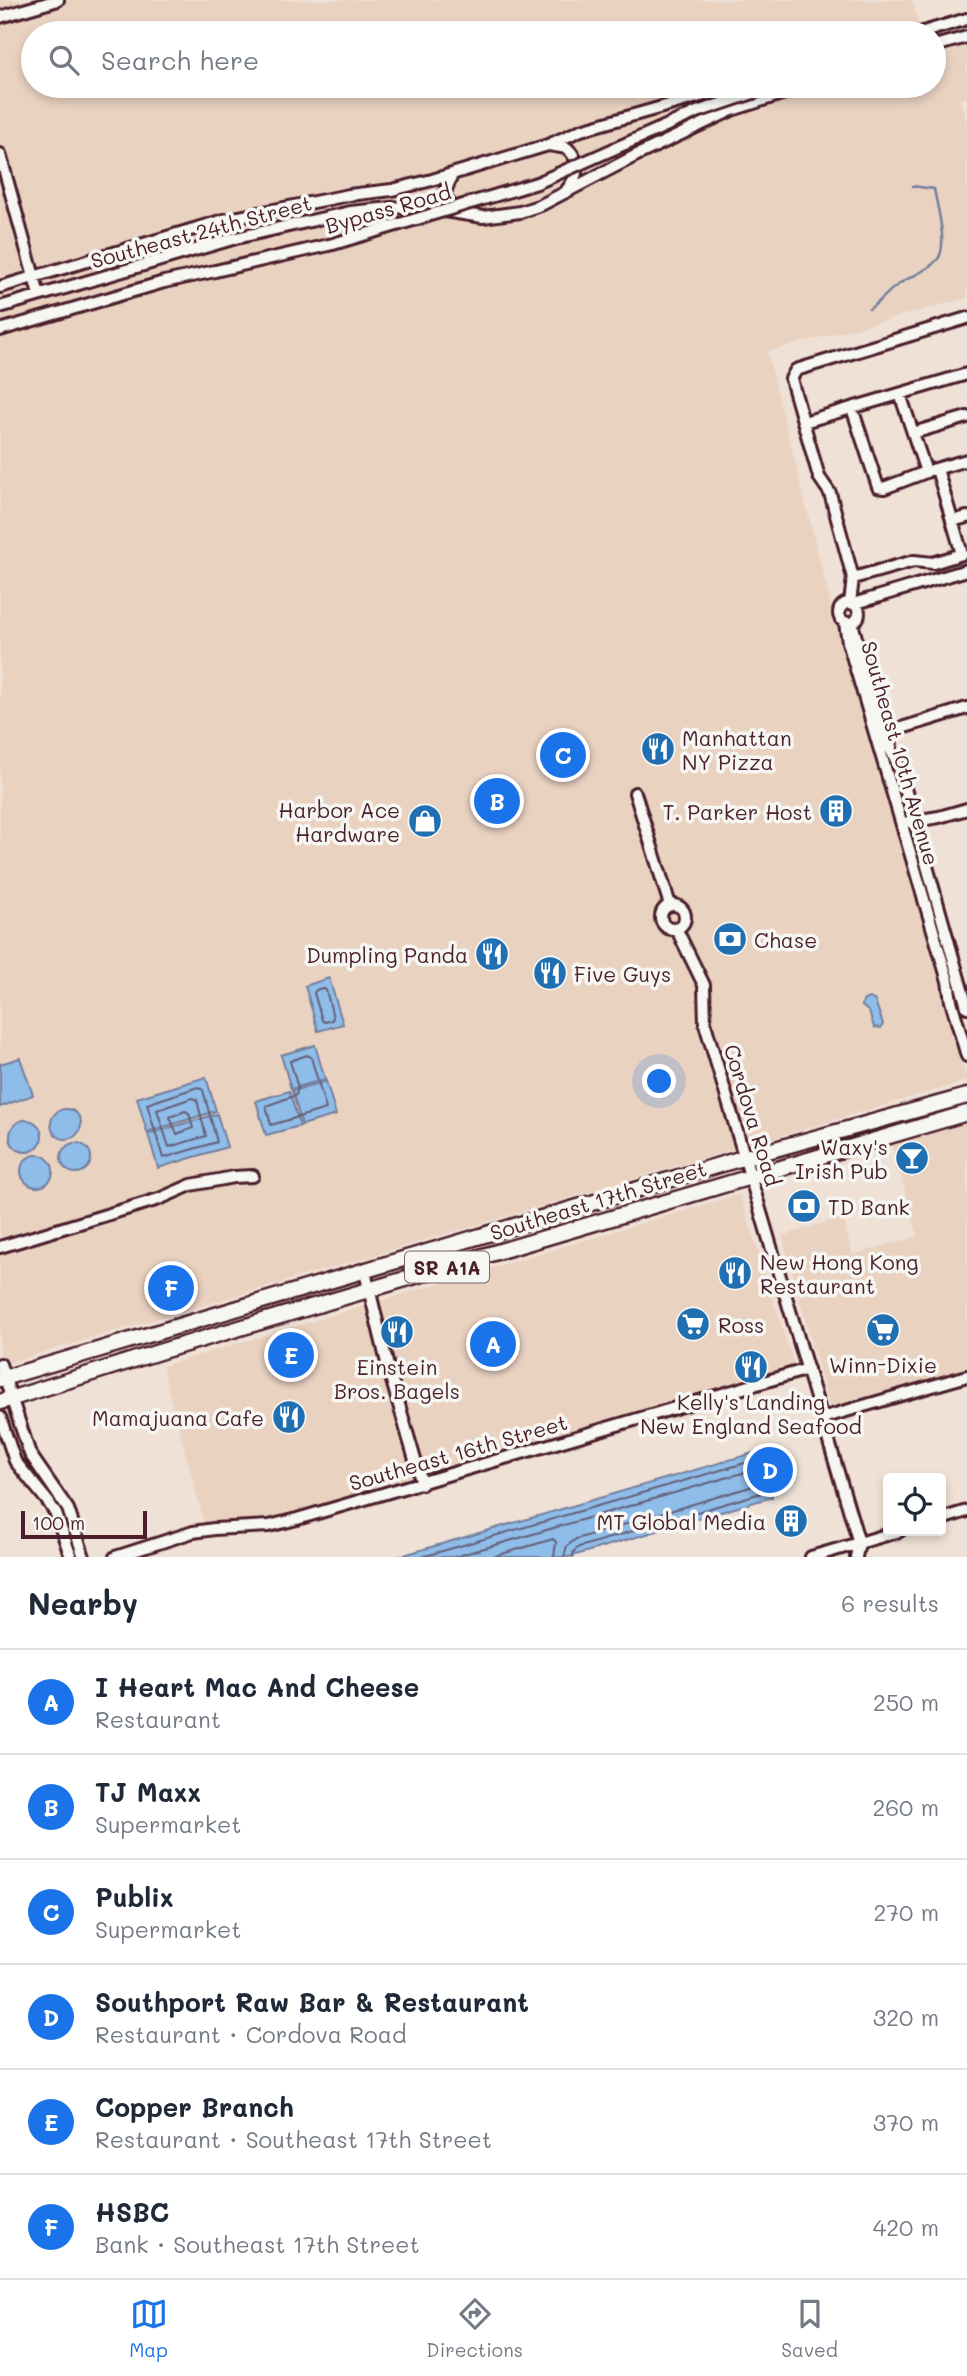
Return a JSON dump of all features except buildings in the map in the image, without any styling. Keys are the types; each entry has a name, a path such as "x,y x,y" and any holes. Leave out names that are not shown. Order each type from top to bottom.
{"main road":[{"name":"Southeast 17th Street","path":"1,1374 182,1326 746,1157 967,1096"},
{"name":"Southeast 17th Street","path":"5,1401 139,1358 967,1113"},
{"path":"587,1225 611,1198"},
{"path":"561,1233 583,1219 587,1205"},
{"path":"139,1358 144,1348 182,1326"}],"street":[{"path":"0,17 58,0"},
{"path":"946,26 965,20"},
{"path":"946,43 967,37"},
{"name":"Southeast 24th Street","path":"0,287 224,220 312,202 392,190 452,175 548,145 581,130 694,98"},
{"name":"Bypass Road","path":"0,330 164,282 333,244 537,183 697,112 738,98"},
{"name":"Southeast 24th Street","path":"0,307 245,236 350,212 402,206 428,207 483,217 502,216 531,209 732,110 770,98"},
{"path":"548,145 567,148 575,158 578,171 565,193"},
{"path":"0,154 4,182 39,295"},
{"path":"452,175 444,195 456,214"},
{"path":"294,224 287,218 289,214 304,209 312,202"},
{"path":"245,236 258,226 265,212"},
{"path":"113,253 118,271"},
{"name":"Southeast 10th Avenue","path":"849,623 857,619 859,613 851,604 853,578 830,493 819,477 791,379 796,370 967,318"},
{"path":"804,422 967,374"},
{"path":"853,578 914,561 933,563 962,554 952,521 913,433 900,394"},
{"path":"852,408 878,487 884,488 967,460"},
{"path":"913,433 967,417"},
{"path":"952,521 967,517"},
{"path":"851,604 967,570"},
{"name":"Southeast 10th Avenue","path":"851,604 842,606 838,612 840,619 849,623 883,736 898,764 967,1007"},
{"name":"Southeast 10th Avenue","path":"849,623 848,642 967,1056"},
{"path":"891,754 890,735 895,730 967,708"},
{"path":"635,793 670,905"},
{"path":"902,823 967,809"},
{"path":"919,883 932,880"},
{"path":"670,905 679,906 685,914 684,923 676,928 667,927 662,920 663,911 670,905"},
{"name":"Cordova Road","path":"676,928 704,985 705,1024 859,1543 856,1557"},
{"path":"0,1247 159,1199 191,1185 253,1176"},
{"path":"365,1272 388,1367 422,1484"},
{"name":"Southeast 16th Street","path":"116,1557 193,1532 269,1526 422,1484 808,1369"},
{"path":"1,1374 5,1401 34,1461 68,1509 85,1557"},
{"path":"822,1418 967,1376"},
{"path":"0,1417 4,1439 15,1461 56,1514 71,1557"},
{"path":"4,1439 22,1434"},
{"path":"946,1517 967,1511"},
{"path":"811,1557 883,1536"}],"shaded area":[{"path":"0,0 912,0 918,21 21,21 21,98 946,98 946,51 967,46 967,97 960,100 967,124 967,298 767,352 835,620 967,1081 0,1365"},
{"path":"967,1123 967,1371 830,1409 782,1236 843,1217 853,1255 918,1236 892,1144"},
{"path":"740,1194 795,1368 272,1521 205,1526 162,1366"}],"water":[{"path":"329,978 343,1024 318,1031 305,986"},
{"path":"870,998 875,1001 883,1024 881,1028 874,1027 869,1012 861,1005 864,1000"},
{"path":"315,1045 325,1079 291,1089 281,1055"},
{"path":"20,1058 33,1095 0,1107 0,1064"},
{"path":"206,1077 216,1111 147,1132 137,1098"},
{"path":"326,1081 336,1115 302,1125 292,1091"},
{"path":"289,1091 300,1126 266,1135 256,1101"},
{"path":"66,1109 77,1113 81,1124 77,1135 66,1139 55,1135 51,1124 55,1113"},
{"path":"217,1114 227,1147 158,1168 148,1134"},
{"path":"26,1120 37,1125 42,1136 37,1147 26,1152 15,1147 10,1136 15,1125"},
{"path":"76,1143 87,1147 91,1158 87,1169 76,1173 65,1169 61,1158 65,1147"},
{"path":"37,1155 48,1160 53,1171 48,1182 37,1187 26,1182 21,1171 26,1160"},
{"path":"760,1451 772,1497 569,1557 397,1557"}],"waterway":[{"path":"869,309 899,284 929,267 940,254 942,236 934,189 913,186"}],"place":[{"name":"Manhattan NY Pizza","path":"658,749"},
{"name":"Publix","path":"563,755"},
{"name":"TJ Maxx","path":"497,801"},
{"name":"T. Parker Host","path":"836,811"},
{"name":"Harbor Ace Hardware","path":"425,821"},
{"name":"Chase","path":"730,939"},
{"name":"Dumpling Panda","path":"492,954"},
{"name":"Five Guys","path":"550,973"},
{"name":"Waxy's Irish Pub","path":"912,1158"},
{"name":"TD Bank","path":"804,1206"},
{"name":"New Hong Kong Restaurant","path":"735,1273"},
{"name":"HSBC","path":"171,1288"},
{"name":"Ross","path":"693,1324"},
{"name":"Winn-Dixie","path":"883,1330"},
{"name":"Einstein Bros. Bagels","path":"397,1332"},
{"name":"I Heart Mac And Cheese","path":"493,1344"},
{"name":"Copper Branch","path":"291,1355"},
{"name":"Kelly's Landing New England Seafood","path":"751,1367"},
{"name":"Mamajuana Cafe","path":"289,1417"},
{"name":"Southport Raw Bar & Restaurant","path":"770,1470"},
{"name":"MT Global Media","path":"791,1521"}]}
